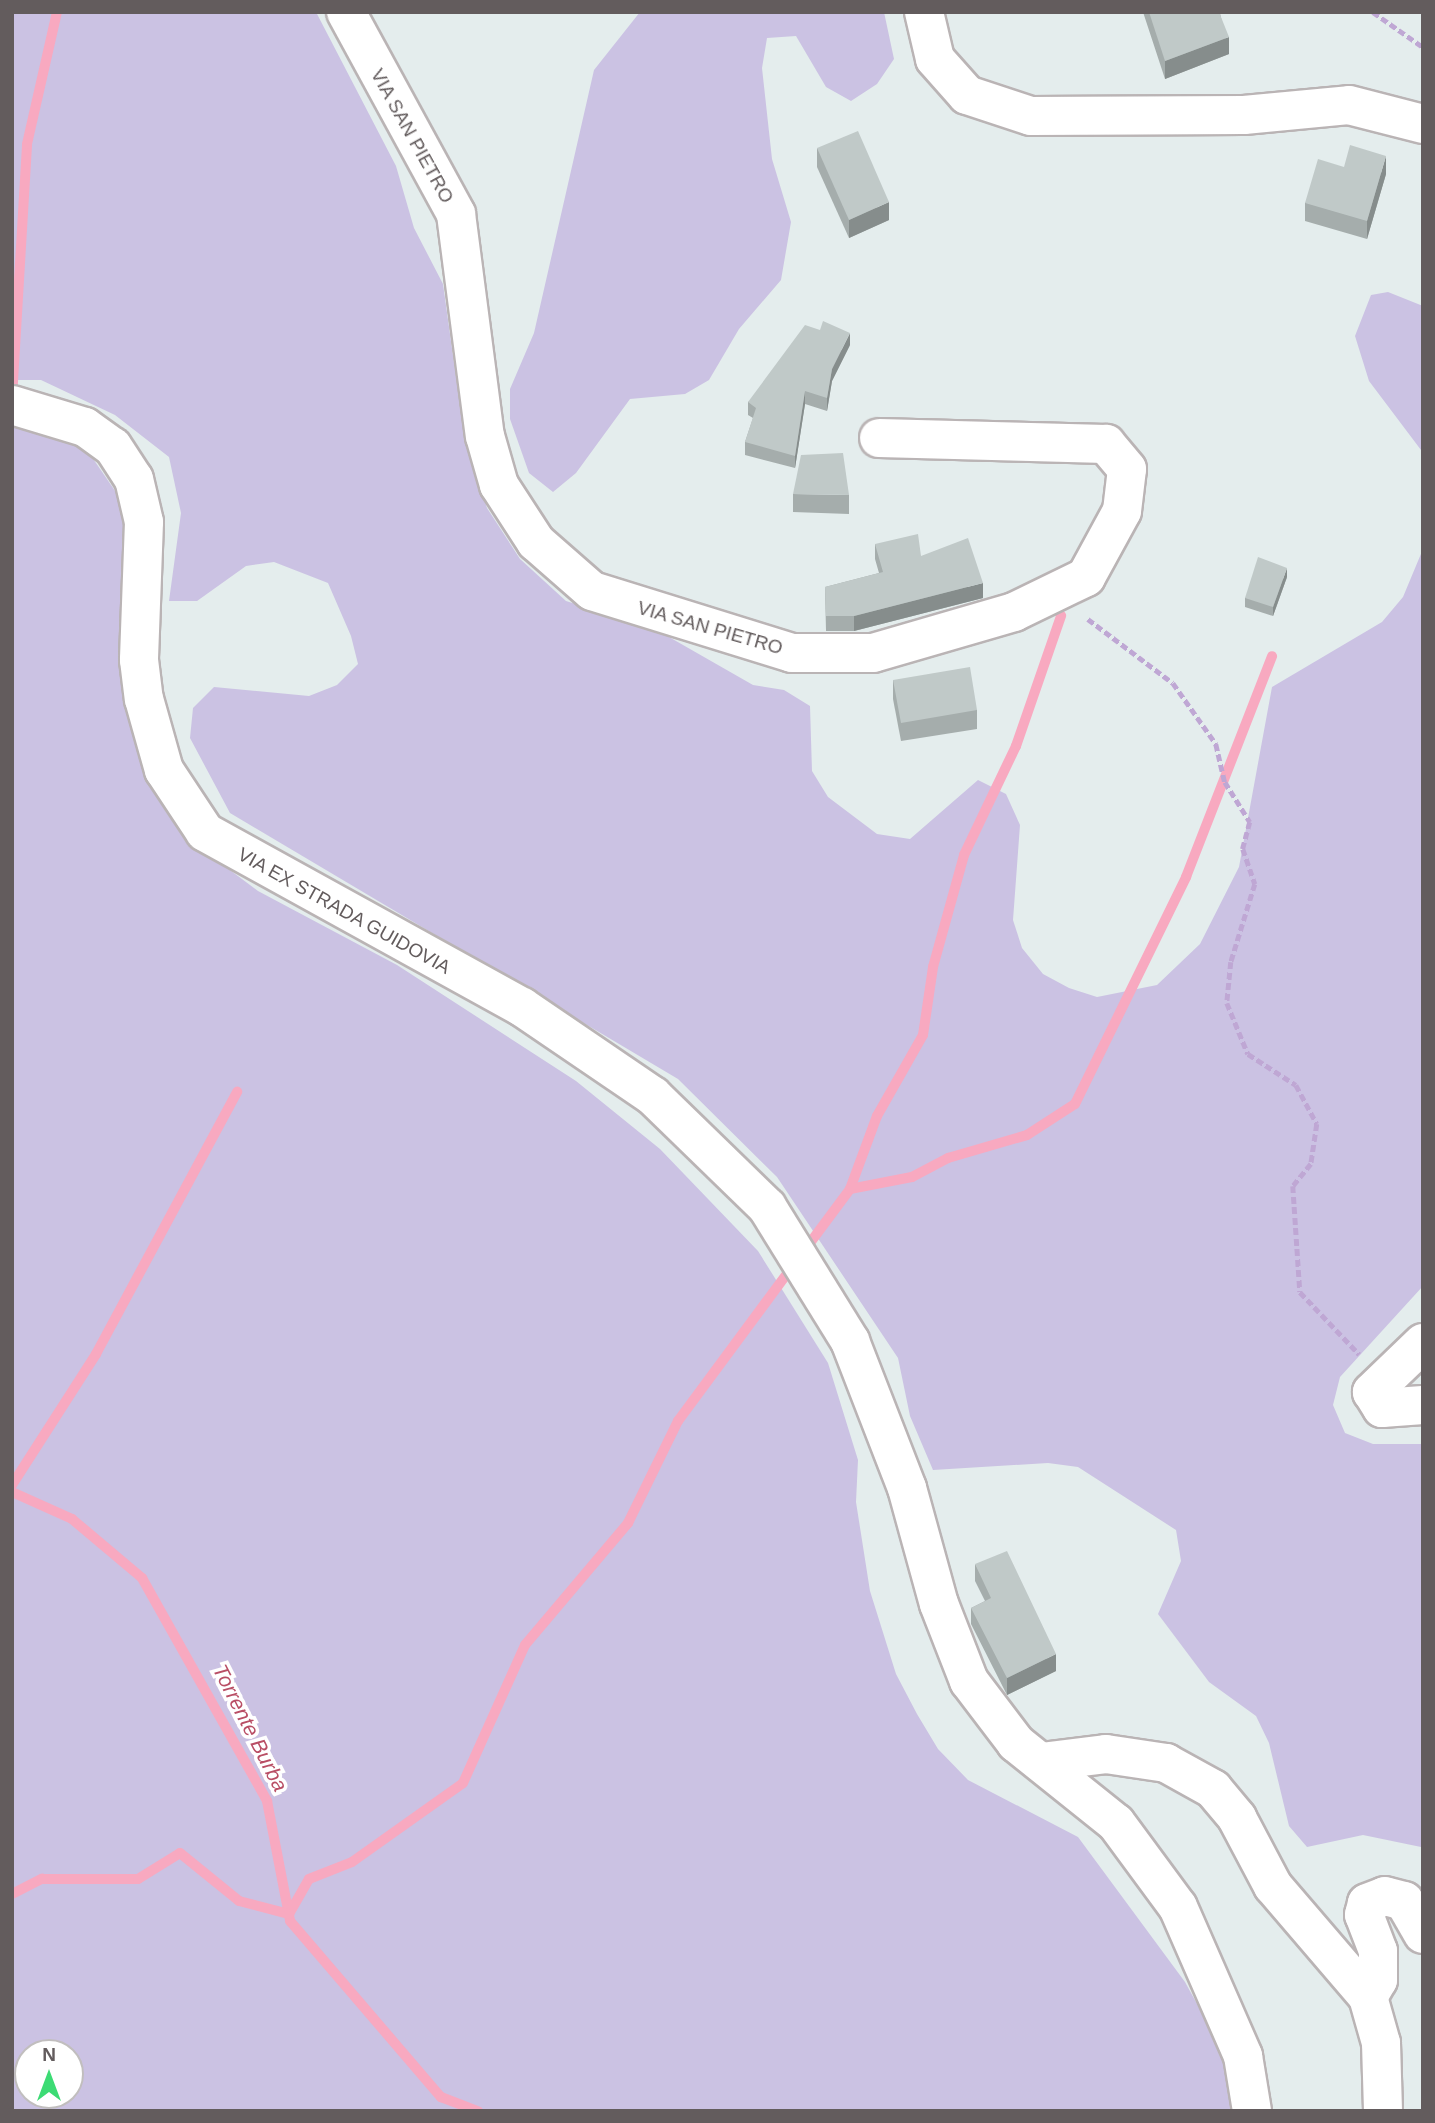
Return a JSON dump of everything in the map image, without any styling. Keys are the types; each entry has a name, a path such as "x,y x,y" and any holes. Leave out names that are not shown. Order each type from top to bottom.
{"street":[{"name":"VIA SAN PIETRO","path":"346,12 456,214 485,436 499,485 536,542 592,591 792,653 859,653 1014,612 1086,576 1122,511 1127,469 1106,444 879,438"},
{"path":"924,12 935,59 967,94 1031,116 1244,115 1349,106 1423,124"},
{"name":"VIA EX STRADA GUIDOVIA","path":"12,405 85,427 113,447 134,479 144,522 139,660 144,699 164,770 205,832 522,1007 653,1096 767,1207 850,1342 907,1488 939,1604 969,1681 991,1714 1041,1762 1116,1824 1178,1908 1243,2056 1252,2111"},
{"path":"1423,1343 1372,1392 1382,1408 1423,1405"},
{"path":"1041,1762 1106,1754 1166,1763 1213,1789 1237,1818 1273,1885 1368,1997 1381,2043 1383,2111"},
{"path":"1368,1997 1378,1980 1377,1951 1364,1915 1367,1903 1385,1896 1404,1901 1423,1934"}],"path":[{"path":"1373,12 1423,47"},
{"path":"1054,592 1173,683 1216,744 1225,782 1250,822 1243,849 1255,884 1231,962 1227,1003 1248,1054 1296,1085 1317,1124 1311,1164 1293,1186 1300,1292 1387,1376"}],"shaded area":[{"path":"12,12 316,12 396,166 414,228 443,284 464,434 487,508 520,559 566,601 655,629 753,685 784,690 810,706 812,771 828,797 877,834 910,839 978,780 1006,794 1020,825 1013,920 1022,948 1043,974 1069,988 1097,997 1157,985 1200,944 1239,867 1272,687 1382,622 1403,597 1423,549 1423,1286 1340,1377 1333,1405 1345,1433 1373,1444 1423,1444 1421,1847 1363,1835 1307,1847 1289,1826 1269,1743 1256,1716 1209,1682 1158,1614 1181,1561 1176,1530 1078,1467 1048,1463 933,1470 910,1416 898,1358 777,1177 678,1079 230,813 190,738 193,708 214,687 309,696 337,685 358,664 351,636 328,583 274,562 246,566 197,601 169,601 181,513 169,457 115,415 41,380 12,380"},
{"path":"640,12 884,12 894,59 877,84 851,101 826,87 796,36 767,38 762,68 772,159 791,222 781,280 739,329 709,380 685,394 630,399 576,473 553,492 529,473 510,419 510,389 534,333 594,70"},
{"path":"1388,292 1423,306 1423,473 1421,450 1369,381 1355,336 1371,295"},
{"path":"12,423 83,444 124,504 131,532 121,676 135,738 183,835 258,891 397,965 576,1081 660,1149 758,1251 828,1363 858,1460 856,1502 870,1591 896,1674 917,1714 938,1749 968,1780 1078,1837 1185,1982 1234,2071 1237,2111 12,2111"}],"building":[{"path":"1149,12 1219,12 1229,37 1165,61"},
{"path":"858,131 889,202 849,220 817,148"},
{"path":"1350,145 1386,156 1367,221 1305,203 1318,159 1344,167"},
{"path":"823,321 850,333 832,369 827,398 805,391 795,456 745,442 756,408 748,402 805,325 820,330"},
{"path":"843,453 849,495 793,494 801,455"},
{"path":"918,534 921,556 968,538 983,583 854,616 826,616 825,587 883,572 875,544"},
{"path":"1258,557 1287,568 1273,607 1245,598"},
{"path":"970,667 977,710 901,723 893,680"},
{"path":"1007,1551 1056,1654 1007,1678 971,1608 991,1598 975,1564"}],"waterway":[{"path":"12,398 27,144 57,12"},
{"path":"850,1189 877,1116 923,1035 933,967 964,855 1016,746 1061,616"},
{"path":"804,1251 850,1189 912,1177 948,1158 1027,1135 1075,1104 1186,877 1272,656"},
{"path":"12,1485 96,1354 237,1092"},
{"path":"12,1894 42,1879 138,1879 180,1853 239,1901 289,1914 309,1879 352,1862 463,1783 525,1645 628,1523 678,1421 794,1264"},
{"name":"Torrente Burba","path":"12,1492 72,1519 142,1578 267,1801 290,1921 441,2097 478,2111"}]}
